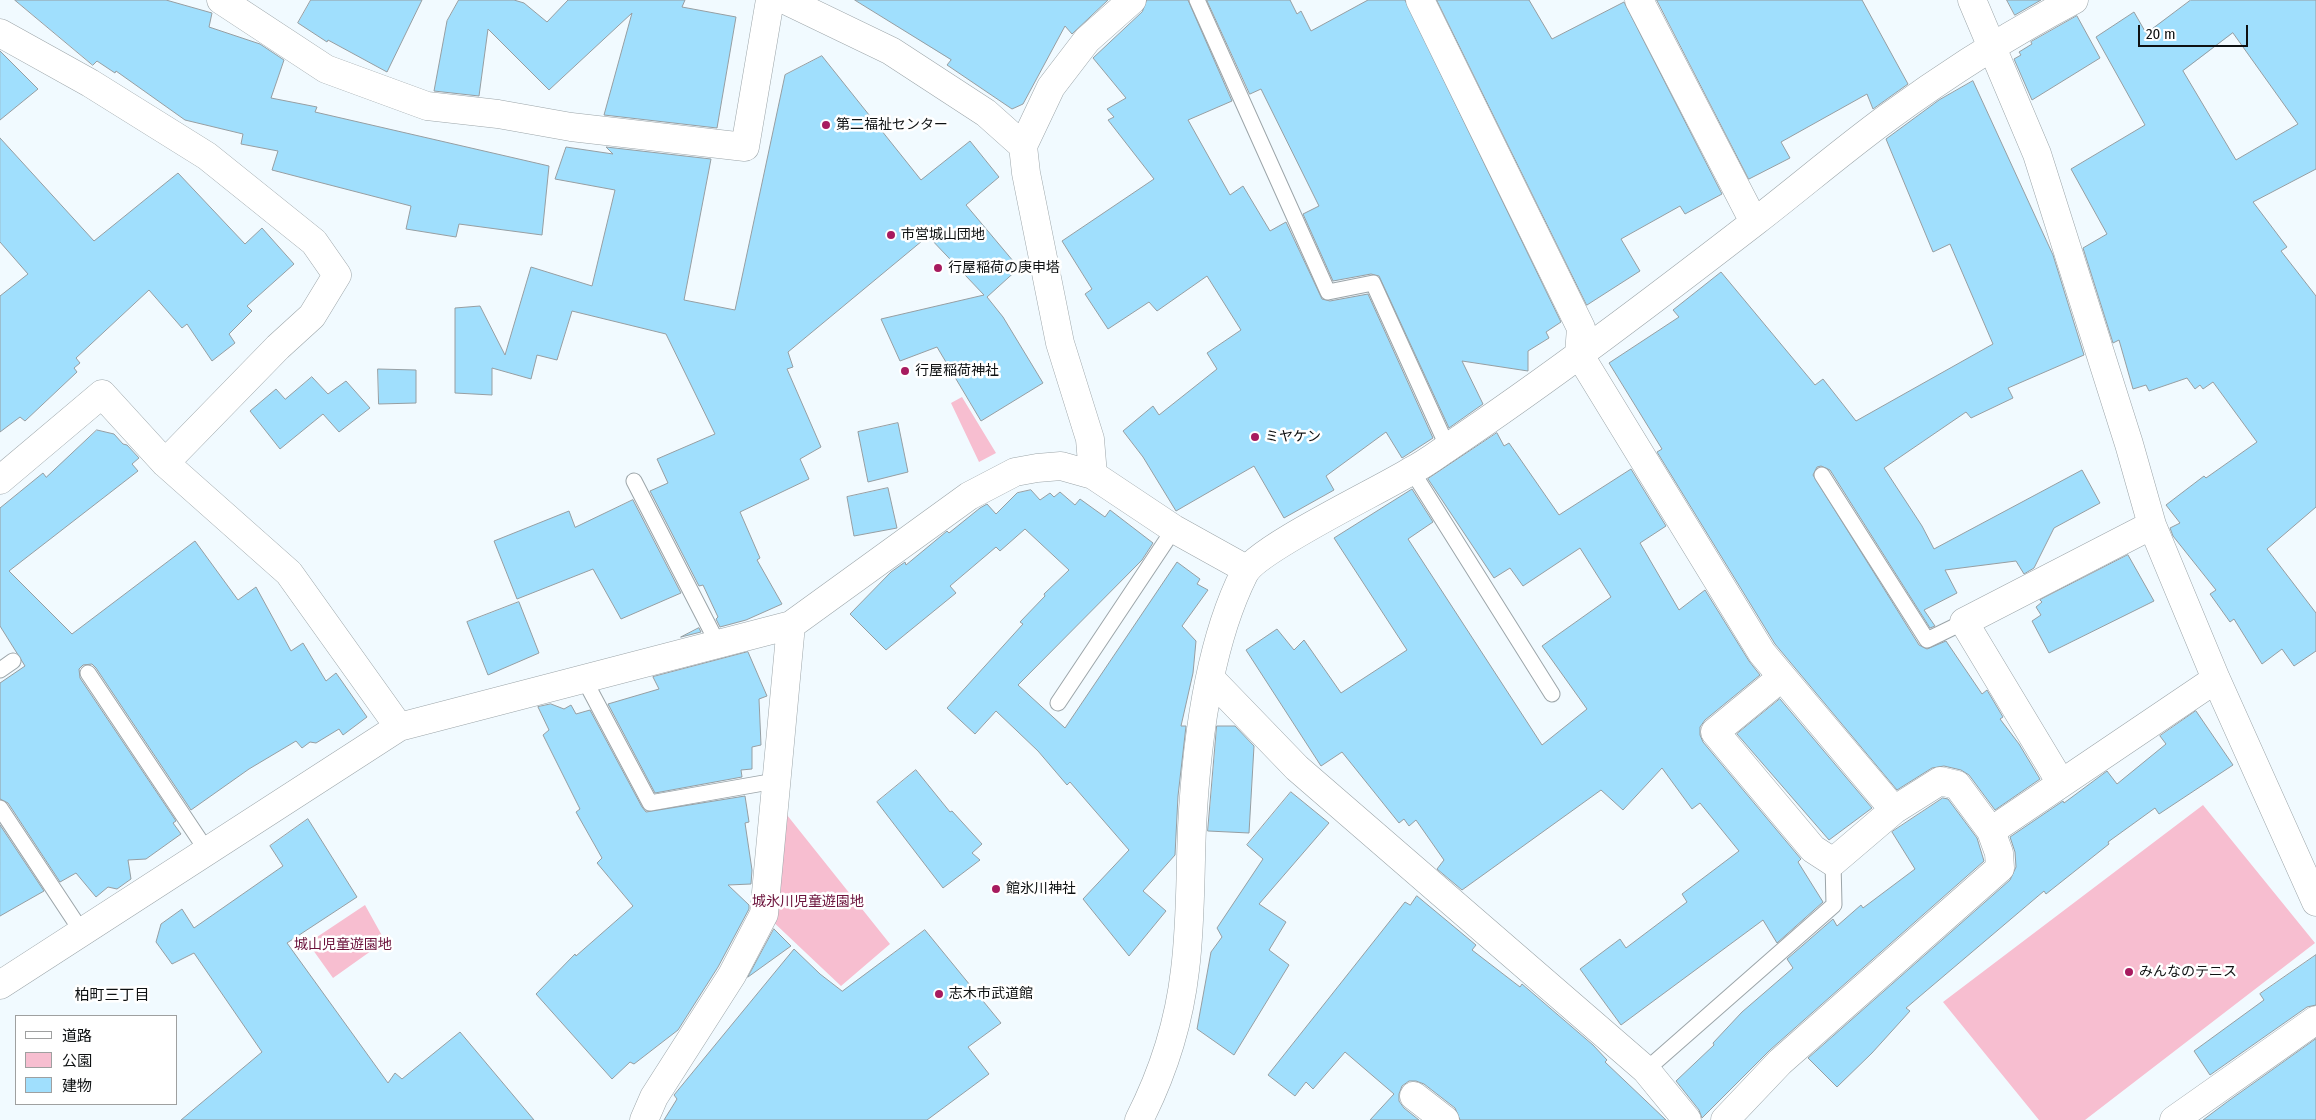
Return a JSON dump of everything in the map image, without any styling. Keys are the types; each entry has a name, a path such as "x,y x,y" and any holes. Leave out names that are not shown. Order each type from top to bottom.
{"street":[{"path":"221,0 326,69 427,106 498,114 571,127 745,147 770,0"},
{"path":"1093,475 1090,439 1060,343 1026,173 1023,146 1057,79 1087,40 1132,0"},
{"path":"1420,0 1581,328 1579,354 1762,653 1894,810"},
{"path":"1639,0 1754,222"},
{"path":"1972,0 2037,154 2130,444 2152,525 2216,679 2316,902"},
{"path":"1139,1120 1154,1090 1172,1038 1185,971 1191,896 1192,826 1203,718 1222,633 1246,569 1285,541 1412,471 1448,448 1579,354 1754,222 1886,119 1992,45 2074,0"},
{"path":"798,3 891,51 986,112 1023,146"},
{"path":"0,32 90,83 207,156 314,242 337,275 312,316 278,347 165,463"},
{"path":"0,480 102,394 165,463 289,573 399,727"},
{"path":"0,985 399,727 791,625 969,496 1015,472 1061,466 1093,475 1174,529 1246,569"},
{"path":"2061,783 1964,622 2152,525"},
{"path":"647,1119 654,1097 732,975 764,914 791,625"},
{"path":"1725,1120 1780,1062 2000,868 1999,853 1991,831 1957,785 1940,781 1894,810 1833,862 1813,849 1715,732 1782,677"},
{"path":"1211,679 1297,768 1646,1070 1687,1120"},
{"path":"1991,831 2216,679"},
{"path":"2174,1120 2316,1020"},
{"path":"1414,1096 1445,1120"}],"lane":[{"path":"1196,0 1328,292 1373,283 1448,448"},
{"path":"1412,471 1552,694"},
{"path":"1822,475 1927,640 1964,622"},
{"path":"634,482 718,644"},
{"path":"1058,703 1174,529"},
{"path":"0,670 13,661"},
{"path":"88,674 207,852"},
{"path":"584,679 650,803 775,781"},
{"path":"0,808 82,932"},
{"path":"1646,1070 1834,905 1833,862"}],"green space":[{"path":"962,397 996,453 979,462 951,403"},
{"name":"みんなのテニス","path":"2203,805 2315,943 2085,1120 2039,1120 1943,1002"},
{"name":"城氷川児童遊園地","path":"783,810 890,944 841,986 768,917"},
{"name":"城山児童遊園地","path":"365,905 385,941 333,978 308,943"}],"building":[{"path":"15,0 166,0 212,13 209,27 260,44 284,60 271,98 317,107 315,112 549,166 542,235 459,224 456,237 406,229 411,206 272,170 278,151 241,144 243,134 185,120 116,71 115,73 97,61 93,65"},
{"path":"311,0 422,0 387,72 328,40 327,42 298,23"},
{"path":"459,0 514,0 524,3 547,22 568,0 685,0 682,7 736,17 717,128 604,115 632,13 549,90 488,29 479,96 434,91 447,21"},
{"path":"855,0 1108,0 1072,34 1065,26 1023,104 1012,109 947,65 951,60"},
{"path":"1147,0 1188,0 1232,101 1188,120 1230,195 1243,186 1270,231 1286,222 1322,299 1330,301 1368,294 1433,438 1402,458 1386,432 1326,476 1334,490 1284,518 1254,466 1176,511 1143,457 1123,431 1153,406 1159,415 1217,369 1207,353 1241,330 1207,276 1157,311 1149,302 1108,329 1085,294 1092,289 1062,241 1154,179 1108,120 1114,117 1107,109 1126,98 1093,58 1142,12"},
{"path":"1207,0 1290,0 1297,14 1301,11 1311,31 1368,0 1405,0 1561,322 1546,332 1549,338 1528,351 1528,371 1462,361 1483,404 1449,428 1379,276 1371,274 1333,281 1303,214 1319,206 1261,89 1250,94"},
{"path":"1437,0 1529,0 1552,39 1624,2 1722,194 1685,214 1680,206 1621,239 1640,271 1587,305"},
{"path":"1657,0 1862,0 1908,84 1873,109 1867,94 1781,142 1790,158 1749,179"},
{"path":"2007,0 2041,0 2015,15"},
{"path":"2191,0 2316,0 2316,169 2253,202 2287,247 2281,251 2316,296 2316,507 2267,549 2316,613 2316,651 2294,666 2282,649 2262,664 2234,619 2230,622 2210,594 2216,590 2173,536 2170,528 2180,523 2166,505 2204,476 2206,478 2257,442 2213,382 2203,389 2200,385 2195,389 2187,378 2149,391 2146,385 2133,389 2119,340 2113,343 2083,248 2107,234 2071,169 2145,125 2096,37 2134,12 2146,33","holes":["2233,33 2298,124 2236,160 2183,71"]},
{"path":"2077,16 2100,58 2032,100 2014,59 2021,55 2019,52 2032,44 2031,42"},
{"path":"0,51 38,89 0,120"},
{"path":"822,56 921,180 970,141 999,177 966,205 1019,268 987,297 1003,317 1043,383 981,421 937,347 900,361 881,319 984,295 928,236 788,352 793,367 787,369 821,447 800,459 809,479 740,512 760,558 757,560 782,604 746,620 720,627 716,619 718,617 703,585 699,586 650,491 668,483 657,459 715,434 666,334 572,311 557,360 537,355 531,379 492,368 492,395 455,393 455,308 480,306 505,355 531,267 592,286 615,190 555,179 566,147 613,154 606,147 711,159 684,300 735,310 785,75"},
{"path":"1973,81 2053,255 2084,355 2008,388 2013,398 1971,418 1966,412 1884,468 1922,526 1934,549 2082,470 2100,503 2054,528 2034,568 2024,574 2016,561 1945,570 1957,593 1924,610 1935,626 1930,628 1830,470 1821,466 1817,467 1813,475 1919,645 1927,649 1946,641 1982,694 1987,690 2003,717 2000,719 2019,744 2040,779 1995,810 1969,775 1961,770 1944,766 1932,768 1897,790 1775,644 1657,452 1662,449 1609,363 1679,317 1673,310 1721,272 1815,385 1823,379 1856,421 1993,344 1950,244 1933,252 1886,139 1939,100"},
{"path":"0,138 94,241 178,173 245,244 262,228 294,264 247,306 252,311 229,334 235,343 212,361 187,324 182,328 149,290 76,358 80,363 74,368 77,372 25,421 20,417 0,432 0,296 28,274 0,242"},
{"path":"378,369 416,370 416,403 379,404"},
{"path":"312,377 328,394 346,381 370,408 339,432 323,414 280,449 250,411 276,389 285,399"},
{"path":"898,423 908,472 868,482 858,432"},
{"path":"97,430 114,434 123,444 127,445 139,458 132,464 138,471 9,571 72,634 195,541 238,600 256,587 291,651 303,643 326,681 336,673 367,717 343,735 339,729 316,743 310,742 302,748 296,741 249,769 191,810 96,668 92,664 83,665 79,669 80,678 176,821 173,823 181,834 146,859 128,860 131,879 117,889 108,887 96,897 76,873 60,882 8,803 0,799 0,683 25,666 0,626 0,508 43,473 46,477"},
{"path":"1497,433 1504,446 1509,443 1559,515 1631,469 1666,526 1640,543 1679,610 1705,590 1749,661 1760,675 1705,720 1700,727 1700,735 1703,742 1801,859 1798,862 1823,902 1777,943 1763,920 1621,1025 1580,969 1620,939 1626,948 1687,902 1682,894 1739,851 1700,803 1692,809 1662,768 1623,810 1601,790 1462,890 1437,869 1444,860 1416,820 1409,826 1404,819 1399,823 1342,752 1321,766 1246,650 1277,629 1294,650 1304,640 1341,693 1407,650 1334,538 1412,489 1433,522 1408,539 1542,745 1587,709 1542,646 1611,597 1580,548 1523,586 1510,568 1494,578 1428,479"},
{"path":"888,488 897,528 854,536 847,497"},
{"path":"1031,490 1040,500 1050,493 1054,497 1060,492 1075,505 1080,499 1105,517 1110,510 1153,543 1142,560 1018,685 1065,728 1177,562 1200,579 1197,584 1208,590 1182,626 1196,641 1193,673 1181,726 1186,726 1178,796 1175,855 1143,891 1166,911 1129,956 1083,899 1129,850 1070,782 1067,785 1038,751 996,711 975,734 947,708 1023,624 1020,622 1045,596 1044,594 1069,570 1025,529 1000,551 996,547 950,586 956,593 886,650 850,614 891,572 905,562 906,565 947,531 949,533 980,508 987,504 996,514 1017,493"},
{"path":"633,500 681,593 621,619 593,569 517,599 494,541 569,511 575,527"},
{"path":"2128,555 2154,601 2049,653 2032,621 2041,615 2036,607 2042,602 2040,600"},
{"path":"519,602 539,653 488,675 467,622"},
{"path":"699,628 701,632 681,637"},
{"path":"748,652 767,696 759,699 761,745 752,747 752,769 741,770 742,777 655,793 608,704 659,689 653,677"},
{"path":"1780,699 1872,808 1829,840 1737,734"},
{"path":"551,704 564,709 571,705 576,714 590,710 646,812 745,796 749,822 745,823 752,870 751,884 728,885 749,905 749,909 718,967 678,1030 634,1064 630,1062 612,1079 536,994 575,954 576,956 633,906 597,863 602,858 576,812 580,809 543,735 549,730 538,707"},
{"path":"2196,711 2233,765 2159,814 2155,808 2108,842 2109,844 2046,894 2044,891 1906,1008 1910,1011 1872,1053 1837,1087 1808,1058 2010,880 2016,867 2015,852 2010,837 2063,801 2064,803 2107,771 2117,784 2166,744 2160,736"},
{"path":"1217,726 1235,726 1254,746 1249,833 1208,831"},
{"path":"916,770 950,812 952,811 982,844 972,853 980,860 943,888 877,802"},
{"path":"1291,792 1329,823 1259,904 1286,922 1269,950 1289,965 1234,1055 1197,1029 1211,952 1222,937 1217,928 1263,859 1247,845"},
{"path":"1943,798 1948,799 1977,838 1984,861 1770,1050 1702,1118 1699,1110 1676,1081 1714,1045 1713,1043 1742,1012 1793,968 1787,959 1833,919 1837,926 1861,905 1863,908 1915,869 1892,832"},
{"path":"308,819 357,897 287,943 388,1083 395,1073 402,1079 460,1032 534,1120 181,1120 262,1052 194,953 172,964 156,942 161,924 182,909 194,928 283,866 270,846"},
{"path":"0,825 44,891 0,916"},
{"path":"1417,896 1476,945 1472,950 1520,987 1522,984 1593,1045 1607,1060 1605,1062 1666,1120 1460,1120 1455,1108 1424,1084 1409,1081 1402,1086 1399,1101 1404,1108 1419,1120 1370,1120 1394,1094 1345,1052 1313,1089 1306,1082 1295,1096 1268,1075 1405,902 1410,905"},
{"path":"774,929 791,946 748,977"},
{"path":"925,930 1001,1023 968,1047 989,1074 927,1120 664,1120 677,1099 674,1095 794,949 820,974 842,991"},
{"path":"2316,955 2316,1005 2307,1007 2210,1075 2194,1051 2264,1000 2260,994"},
{"path":"2316,1039 2316,1120 2203,1120 2227,1102"}],"place":[{"name":"第二福祉センター","path":"826,125"},
{"name":"市営城山団地","path":"891,235"},
{"name":"行屋稲荷の庚申塔","path":"938,268"},
{"name":"行屋稲荷神社","path":"905,371"},
{"name":"ミヤケン","path":"1255,437"},
{"name":"館氷川神社","path":"996,889"},
{"name":"みんなのテニス","path":"2129,972"},
{"name":"志木市武道館","path":"939,994"}],"district":[{"name":"柏町三丁目","path":"112,996"}]}
